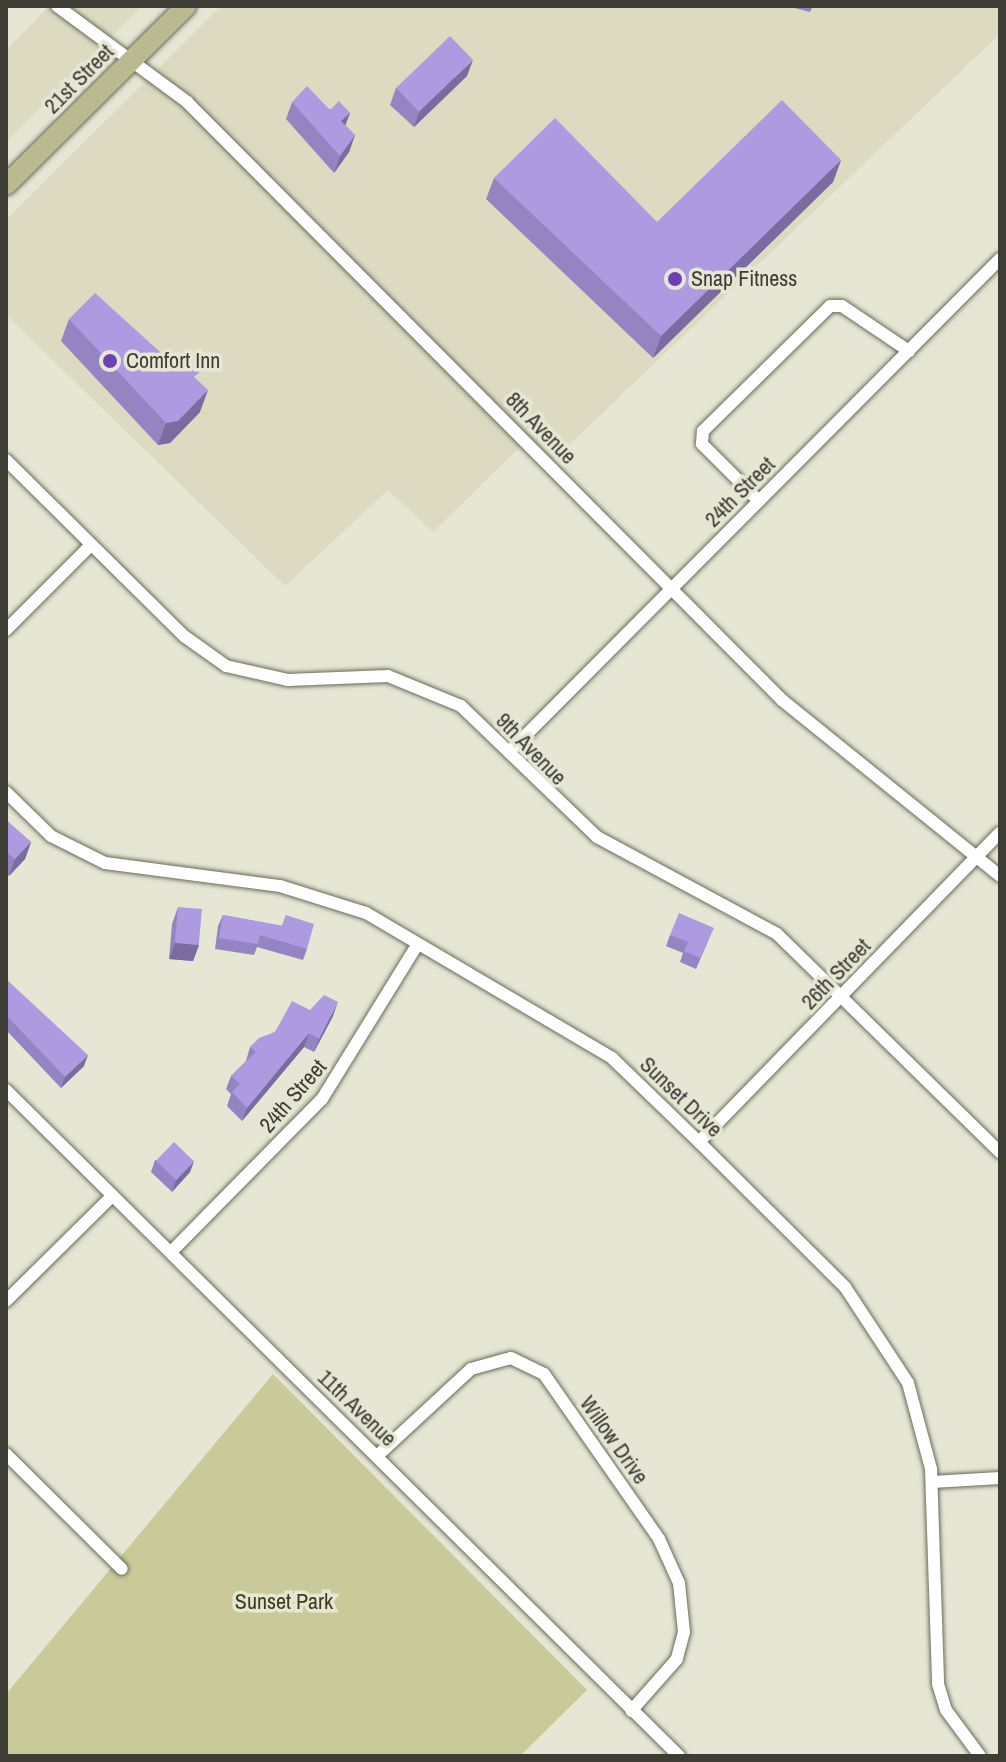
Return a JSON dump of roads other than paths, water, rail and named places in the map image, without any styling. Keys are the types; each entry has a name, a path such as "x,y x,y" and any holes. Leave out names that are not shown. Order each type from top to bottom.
{"main road":[{"name":"21st Street","path":"6,185 186,6"}],"street":[{"name":"8th Avenue","path":"57,6 135,56 782,700 978,855 1000,876"},
{"name":"24th Street","path":"509,752 1000,259"},
{"path":"759,501 702,444 703,431 830,306 842,306 909,351"},
{"name":"9th Avenue","path":"6,460 90,546 226,666 275,679 362,674 412,682 461,706 570,817 777,934 1000,1152"},
{"path":"6,630 90,546"},
{"name":"Sunset Drive","path":"6,792 75,852 128,868 280,886 340,902 612,1058 699,1142 845,1287 881,1335 908,1383 932,1482 938,1684 946,1710 980,1756"},
{"name":"26th Street","path":"699,1142 1000,833"},
{"name":"24th Street","path":"173,1250 322,1099 416,947"},
{"name":"11th Avenue","path":"6,1090 112,1196 173,1250 679,1756"},
{"path":"6,1301 112,1196"},
{"name":"Willow Drive","path":"377,1456 471,1369 511,1358 544,1374 659,1539 679,1583 684,1632 677,1659 631,1711"},
{"path":"6,1454 122,1569"},
{"path":"932,1482 1000,1478"}],"place":[{"name":"Snap Fitness","path":"675,279"},
{"name":"Comfort Inn","path":"110,361"}],"park label":[{"name":"Sunset Park","path":"284,1602"}]}
